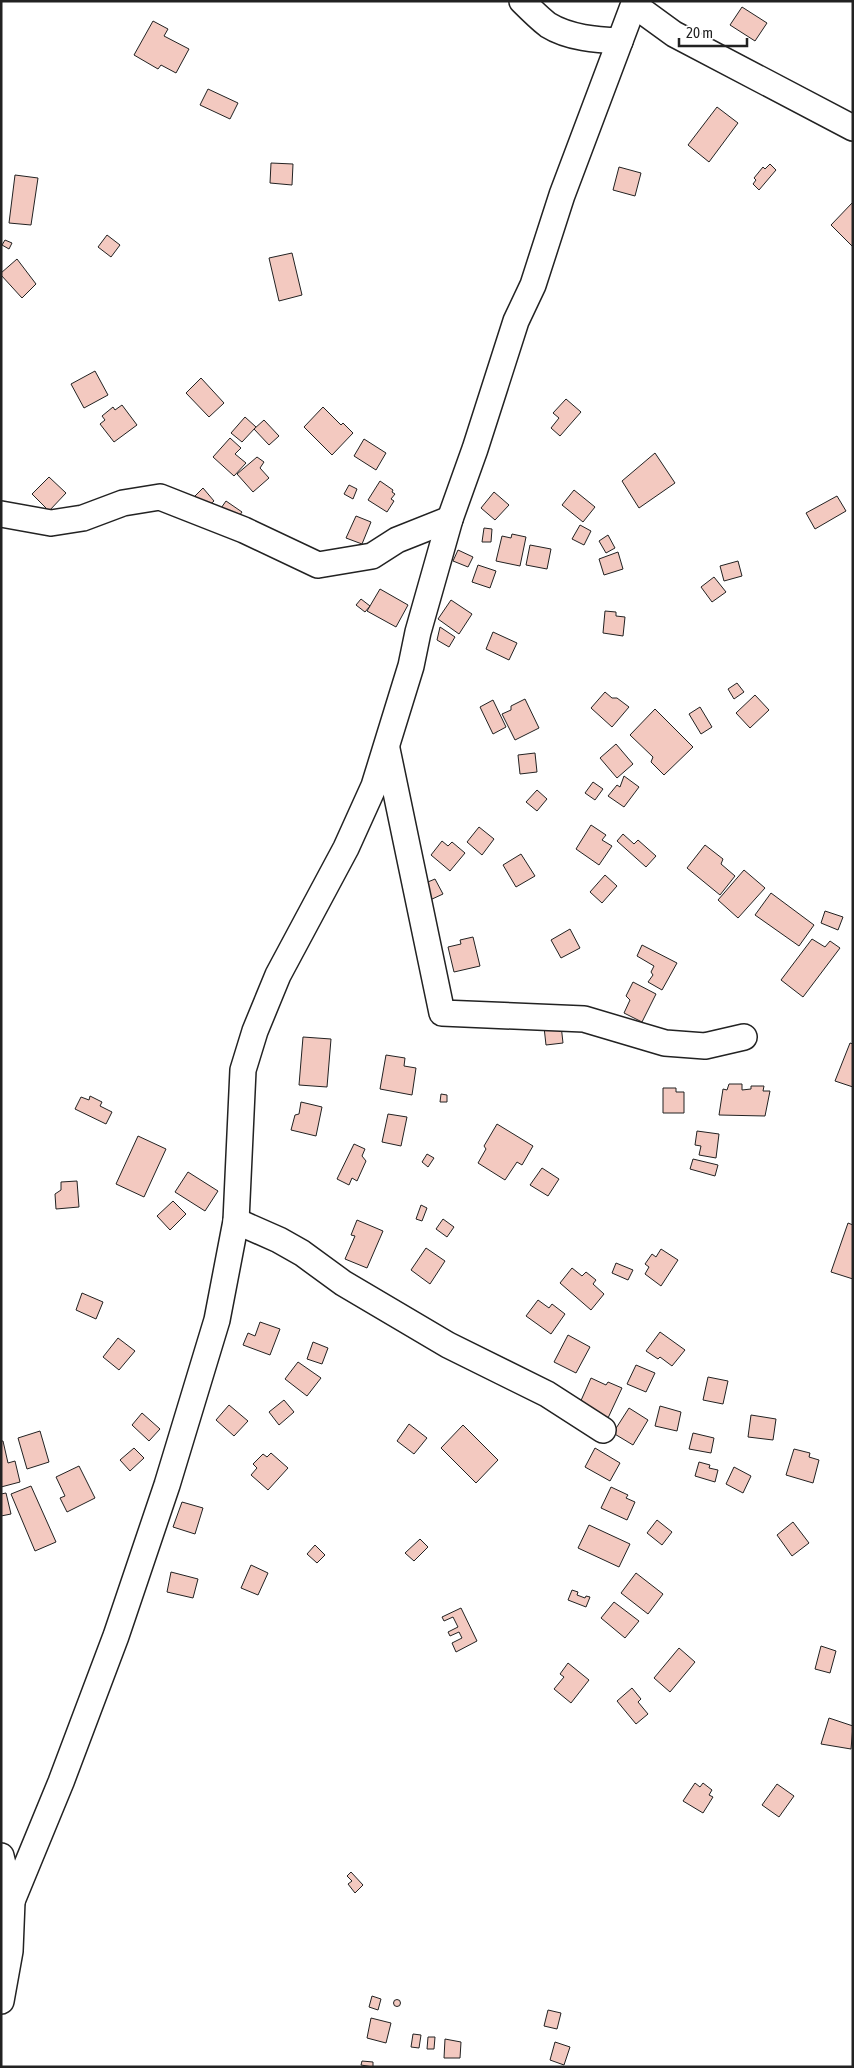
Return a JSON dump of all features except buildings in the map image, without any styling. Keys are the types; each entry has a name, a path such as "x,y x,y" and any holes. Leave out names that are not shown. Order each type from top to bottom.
{"street":[{"path":"522,1 550,26 562,31 594,40 620,41"},
{"path":"12,1901 61,1782 113,1645 164,1494 218,1320 236,1221 243,1070 255,1031 278,975 346,848 374,786 412,666 418,632 450,519 475,449 516,321 533,285 562,195 634,3 674,34 853,128"},
{"path":"1,514 51,523 83,518 123,503 160,497 244,530 318,565 372,556 397,540 450,519"},
{"path":"386,746 442,1013 584,1019 665,1043 704,1046 744,1037"},
{"path":"236,1221 279,1240 302,1253 343,1284 448,1345 547,1394 603,1430"},
{"path":"1,1856 12,1901 10,1951 1,2001"}]}
